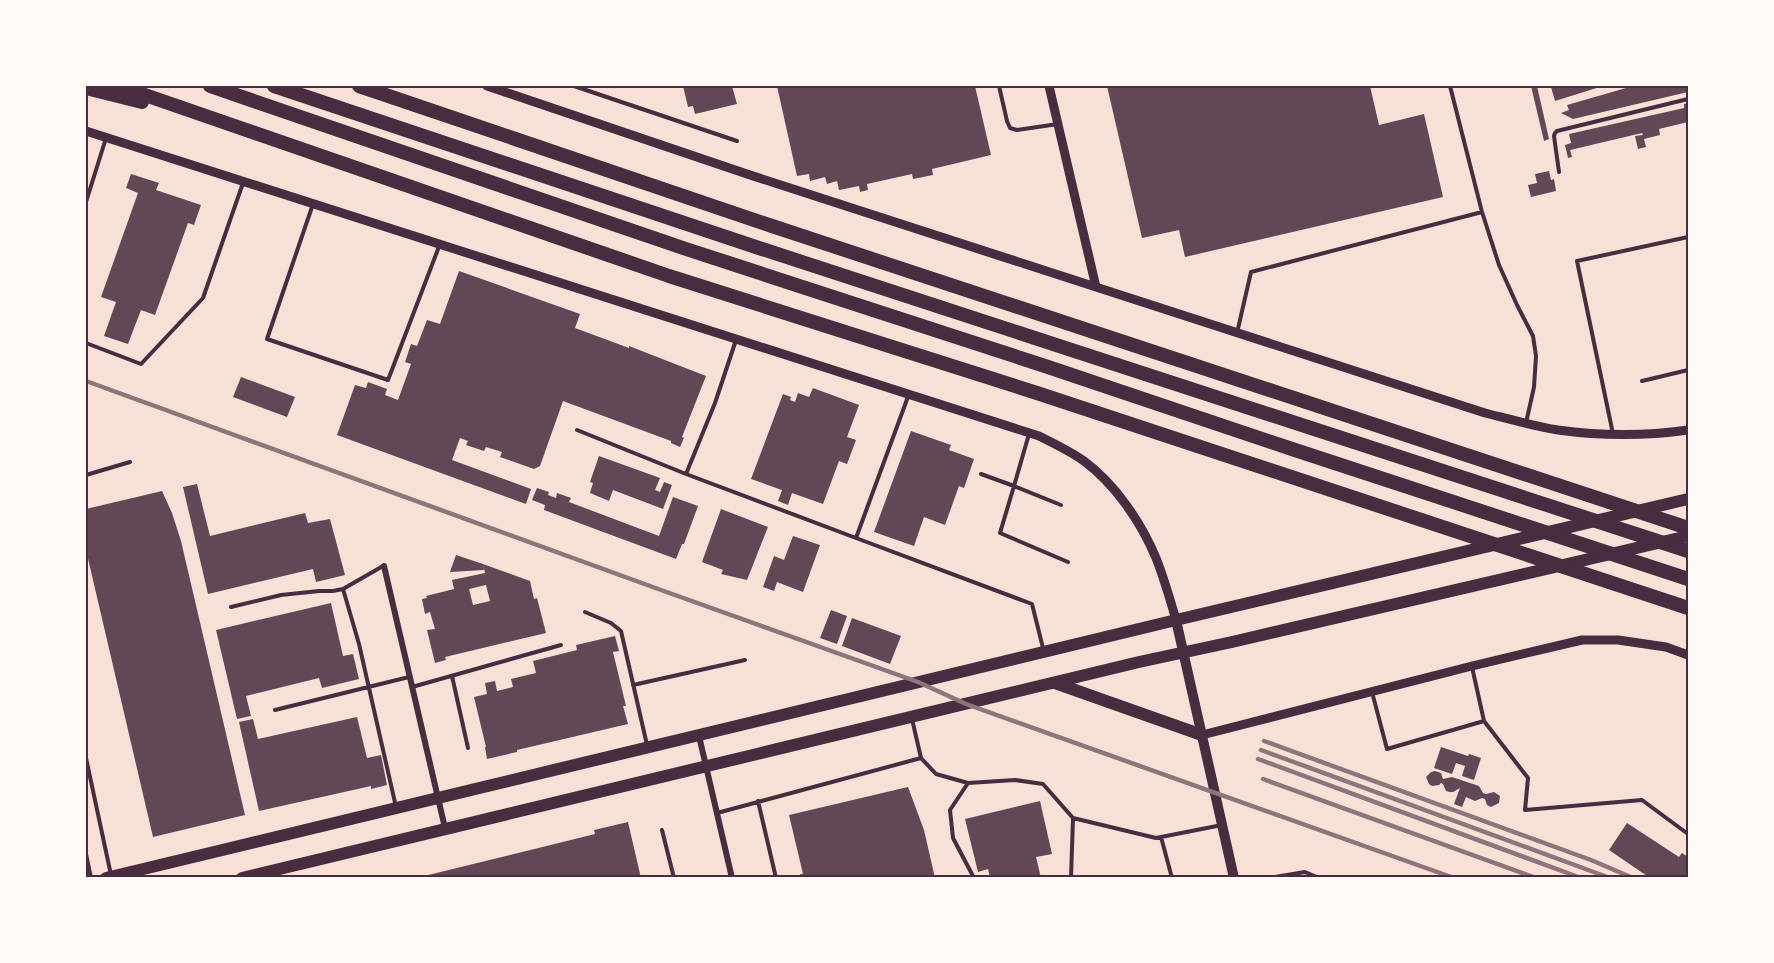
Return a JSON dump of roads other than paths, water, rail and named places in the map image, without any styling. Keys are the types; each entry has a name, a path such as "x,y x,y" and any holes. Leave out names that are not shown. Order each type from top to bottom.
{"highway":[{"path":"119,86 669,276 1048,397 1689,608"},
{"path":"210,86 686,249 1689,579"},
{"path":"274,86 773,253 1689,551"},
{"path":"359,86 772,226 1689,528"},
{"path":"86,88 214,118"}],"main road":[{"path":"109,877 1689,499"},
{"path":"242,878 1054,682 1689,536"},
{"path":"1176,620 1234,878"},
{"path":"1054,682 1202,735"}],"street":[{"path":"487,86 750,175 1485,413 1558,430 1643,435 1689,430"},
{"path":"1049,86 1096,287"},
{"path":"86,131 909,394 1029,433 1063,447 1086,462 1104,479 1141,527 1155,555 1176,620"},
{"path":"384,566 445,828"},
{"path":"1202,735 1582,640 1618,640 1654,645 1689,655"},
{"path":"699,735 732,878"}],"lane":[{"path":"574,86 737,141"},
{"path":"999,86 1010,128 1017,130 1058,124"},
{"path":"1450,86 1482,212 1499,265 1533,336 1536,356 1534,387 1526,423"},
{"path":"1559,172 1554,136 1557,131 1689,99"},
{"path":"86,202 106,137"},
{"path":"86,343 141,364 203,298 244,181"},
{"path":"313,204 267,339 388,380 440,244"},
{"path":"1237,333 1251,272 1482,212"},
{"path":"1613,434 1577,261 1689,237"},
{"path":"686,474 715,403 736,339"},
{"path":"1642,381 1689,370"},
{"path":"856,538 909,394"},
{"path":"577,430 686,474 1032,604 1044,652"},
{"path":"1029,433 1000,533 1068,562"},
{"path":"86,475 130,462"},
{"path":"981,474 1060,505"},
{"path":"231,607 281,595 343,589 384,566"},
{"path":"343,589 359,644 396,808"},
{"path":"585,612 611,623 621,631 648,747"},
{"path":"412,687 561,645"},
{"path":"633,685 745,660"},
{"path":"1472,666 1484,721 1528,778 1525,810 1642,800 1689,834"},
{"path":"452,676 468,748"},
{"path":"275,710 410,677"},
{"path":"1372,691 1387,749 1484,721"},
{"path":"912,717 921,758 936,774 968,783 1015,780 1043,784 1073,818 1156,838 1223,825"},
{"path":"86,758 109,877"},
{"path":"717,813 921,758"},
{"path":"968,783 950,810 952,838 974,878"},
{"path":"758,801 776,878"},
{"path":"1071,878 1073,818"},
{"path":"662,830 674,878"},
{"path":"1161,837 1172,878"},
{"path":"86,854 91,878"},
{"path":"1268,878 1305,872 1319,878"}],"railway":[{"path":"86,381 918,682 966,704 1454,878"},
{"path":"1264,741 1591,860 1633,878"},
{"path":"1261,750 1610,878"},
{"path":"1258,759 1581,878"},
{"path":"1263,779 1536,878"}]}
